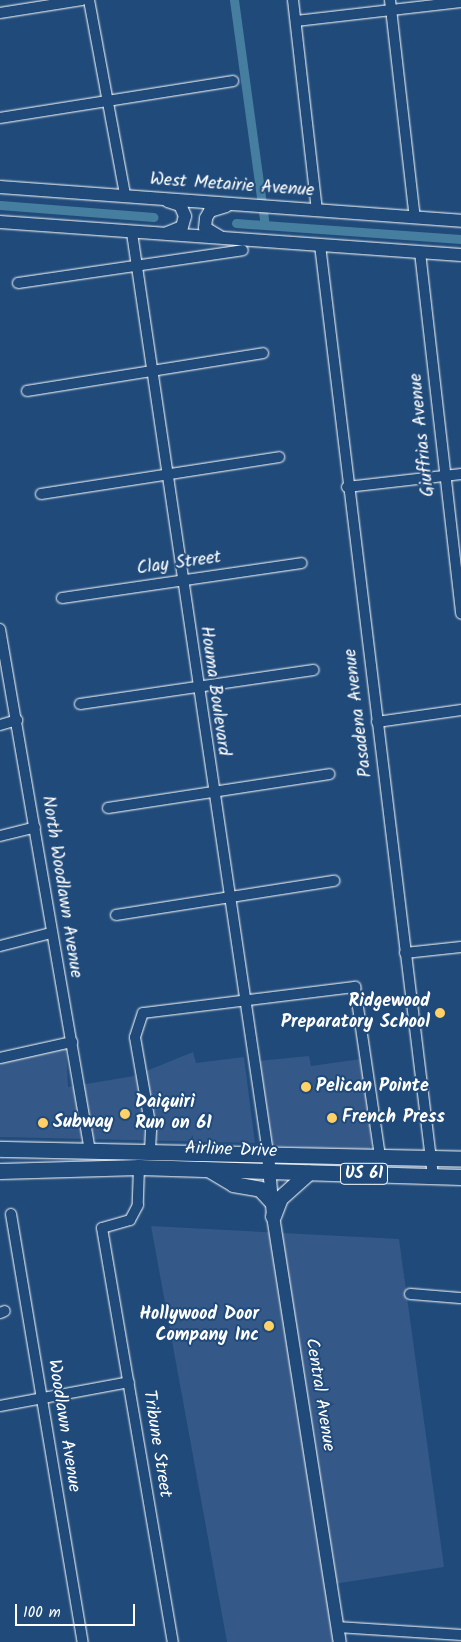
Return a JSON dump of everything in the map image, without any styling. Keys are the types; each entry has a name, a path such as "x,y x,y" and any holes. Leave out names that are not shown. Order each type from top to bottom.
{"highway":[{"name":"Airline Drive","path":"0,1149 150,1150 461,1159"},
{"path":"75,1169 82,1158 96,1151"},
{"name":"Airline Drive","path":"0,1170 139,1167 461,1177"},
{"path":"208,1169 233,1184 260,1189 271,1201"},
{"path":"273,1216 280,1198 308,1173"}],"main road":[{"name":"West Metairie Avenue","path":"0,187 461,221"},
{"path":"156,198 180,205 185,216 182,227 157,234"},
{"path":"228,240 205,228 206,218 223,206 244,205"},
{"path":"0,222 228,240 461,255"},
{"name":"Central Avenue","path":"268,1153 273,1216 340,1642"}],"street":[{"path":"0,13 82,0"},
{"path":"89,0 125,196"},
{"path":"293,0 317,210"},
{"path":"296,21 391,5 461,2"},
{"path":"391,5 415,218"},
{"path":"0,118 107,99 233,81"},
{"name":"Houma Boulevard","path":"132,233 212,791 268,1153"},
{"name":"Pasadena Avenue","path":"320,245 347,487 405,954 434,1158 433,1176"},
{"path":"18,283 243,250"},
{"name":"Giuffrias Avenue","path":"420,252 461,614"},
{"path":"27,392 263,353"},
{"path":"41,494 167,476 279,457"},
{"path":"347,487 461,474"},
{"name":"Clay Street","path":"62,598 301,563"},
{"name":"North Woodlawn Avenue","path":"0,629 35,827 51,933 96,1151"},
{"path":"80,704 314,670"},
{"path":"377,722 461,710"},
{"path":"0,725 17,720"},
{"path":"108,808 329,774"},
{"path":"0,836 35,827"},
{"path":"116,915 228,896 334,881"},
{"path":"0,946 51,933"},
{"path":"405,954 461,947"},
{"path":"150,1150 137,1023 143,1013 154,1010 356,988 380,1156"},
{"path":"0,1058 72,1042"},
{"name":"Tribune Street","path":"139,1167 138,1205 130,1220 102,1228 172,1642"},
{"name":"Woodlawn Avenue","path":"11,1214 83,1642"},
{"path":"410,1294 461,1298"},
{"path":"0,1406 129,1382"},
{"path":"338,1627 461,1635"}],"shaded area":[{"path":"66,1046 68,1087 134,1076 193,1052 196,1063 244,1057 255,1143 0,1137 0,1061"},
{"path":"309,1056 311,1066 361,1059 372,1143 368,1151 272,1146 257,1061"},
{"path":"151,1226 399,1239 444,1567 334,1584 345,1642 227,1642"}],"waterway":[{"path":"234,0 265,225"},
{"path":"0,205 154,217"},
{"path":"236,223 461,239"}],"place":[{"name":"Ridgewood Preparatory School","path":"440,1013"},
{"name":"Pelican Pointe","path":"306,1087"},
{"name":"Daiquiri Run on 61","path":"125,1114"},
{"name":"French Press","path":"332,1118"},
{"name":"Subway","path":"43,1123"},
{"name":"Hollywood Door Company Inc","path":"269,1326"}]}
